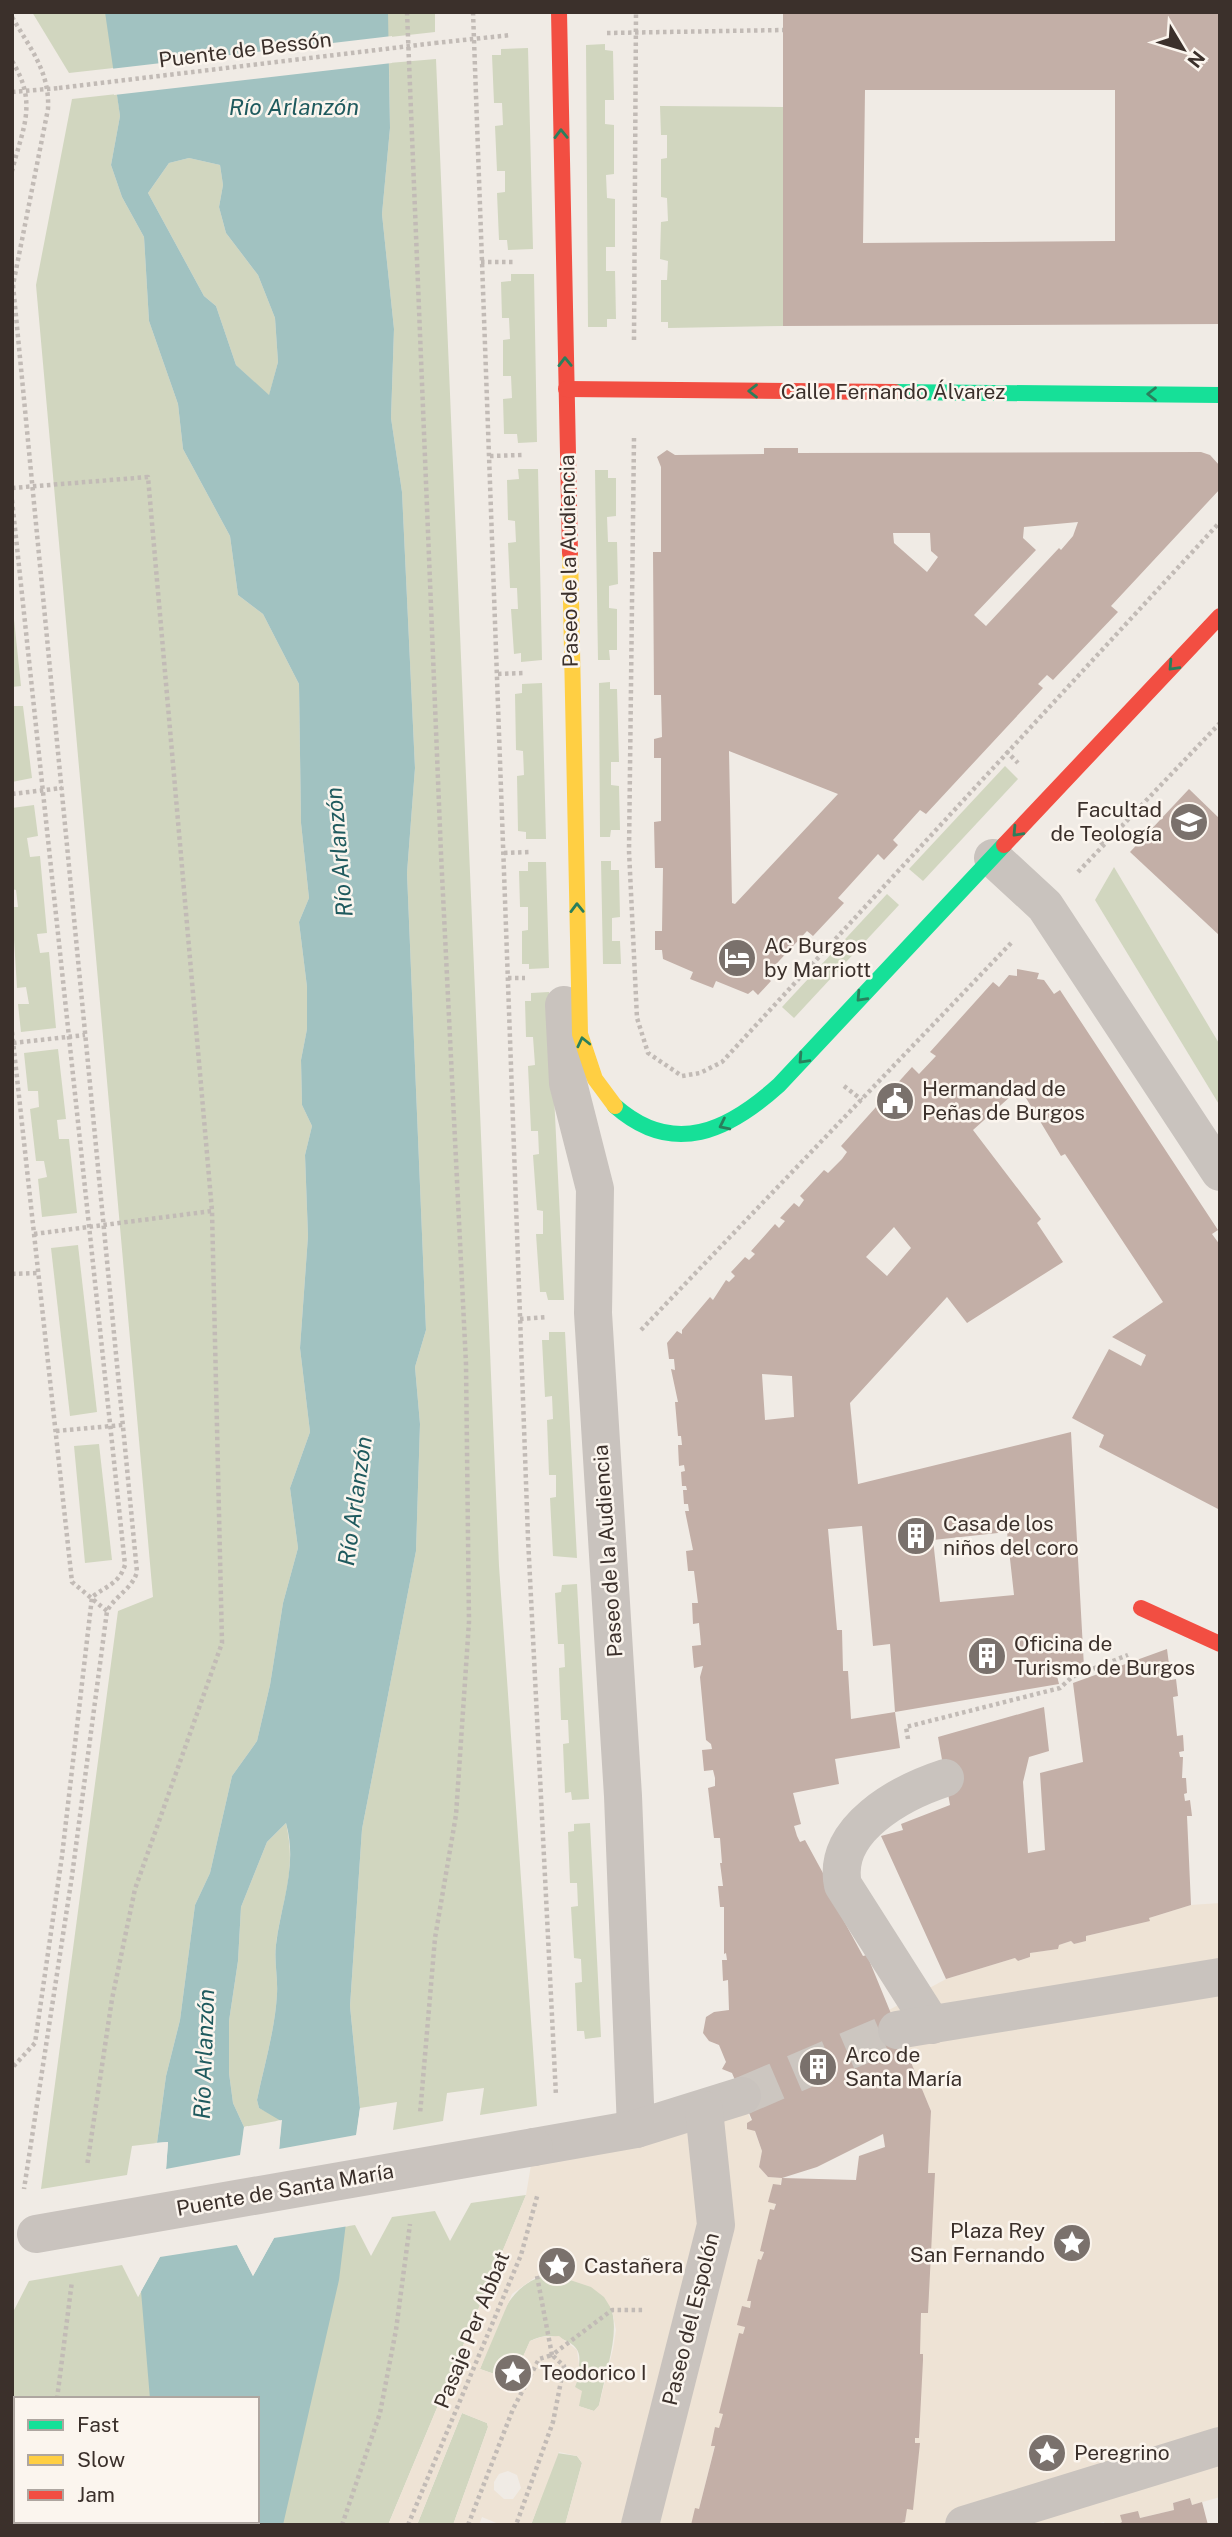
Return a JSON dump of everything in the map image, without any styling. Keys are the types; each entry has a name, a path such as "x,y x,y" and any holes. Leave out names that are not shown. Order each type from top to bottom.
{"street":[{"name":"Paseo de la Audiencia","path":"559,12 580,1034 593,1077 611,1102 647,1125 683,1133 715,1130 748,1112 779,1084 993,858"},
{"name":"Calle Fernando Álvarez","path":"566,389 1220,395"},
{"path":"1220,616 993,858 1045,906 1220,1172"},
{"name":"Paseo de la Audiencia","path":"562,976 568,1083 595,1189 593,1313 622,1783 636,2129"},
{"path":"1141,1608 1220,1644"},
{"path":"930,1783 869,1820 854,1835 847,1847 841,1873 915,2027 1220,1977"},
{"path":"543,2145 636,2129 742,2096"},
{"name":"Paseo del Espolón","path":"640,2525 716,2225 704,2110"},
{"name":"Puente de Santa María","path":"36,2234 543,2145"},
{"path":"964,2525 1220,2446"}],"path":[{"path":"407,12 441,854 466,1364 468,1622 456,1815 435,1938 420,2113"},
{"name":"Pasaje Per Abbat","path":"408,2525 520,2255 557,2078 528,1538 473,12"},
{"path":"634,351 636,12"},
{"path":"12,17 46,74 49,88 48,109 13,285 137,1572 133,1584 116,1596 107,1611 72,1876 23,2196"},
{"path":"601,33 783,30"},
{"name":"Puente de Bessón","path":"12,92 513,35"},
{"path":"12,61 27,90 27,108 12,171"},
{"path":"481,262 520,262"},
{"path":"634,431 629,850 636,1018 648,1053 682,1076 700,1073 722,1062 1220,522"},
{"path":"12,488 148,477 212,1211 222,1643 135,1889 112,1999 87,2166"},
{"path":"12,500 125,1565 122,1575 112,1586 92,1597"},
{"path":"498,674 530,673"},
{"path":"1077,874 1220,723"},
{"path":"12,794 62,788"},
{"path":"504,853 531,852"},
{"path":"636,1332 644,1329 1020,934"},
{"path":"12,1032 72,1582 107,1611"},
{"path":"13,1043 85,1035"},
{"path":"34,1234 212,1211"},
{"path":"12,1274 38,1273"},
{"path":"55,1431 123,1425"},
{"path":"12,2068 36,2043 62,1856 92,1597"},
{"path":"930,1783 906,1727 1060,1688 1072,1677"},
{"path":"342,2525 380,2413 396,2330 410,2224"},
{"path":"516,2525 553,2422 564,2366 552,2355 537,2276"},
{"path":"57,2397 72,2281"},
{"path":"468,2525 513,2409 539,2359 552,2355 612,2310 694,2312"}],"green space":[{"path":"32,12 435,12 435,32 69,73"},
{"path":"605,44 605,50 613,51 614,100 605,100 605,124 614,125 614,174 606,175 607,198 615,199 615,247 606,247 606,271 615,271 616,319 607,319 607,327 588,327 586,45"},
{"path":"528,48 533,249 508,250 507,240 499,240 497,193 505,192 505,171 497,171 495,126 503,125 502,103 494,103 492,55 501,55 501,49"},
{"path":"436,59 499,1566 537,2106 480,2115 484,2088 447,2093 443,2121 393,2130 397,2102 360,2108 350,2006 362,1829 416,1551 420,1424 415,1367 426,1330 407,873 415,768 402,492 391,418 394,329 382,214 390,128 389,63"},
{"path":"117,94 120,116 111,165 122,197 144,237 149,321 178,404 183,449 230,536 238,595 263,614 299,684 301,823 309,898 299,922 307,987 307,1029 301,1060 302,1105 312,1126 305,1155 308,1236 300,1348 310,1432 290,1488 298,1548 283,1603 270,1685 257,1741 232,1776 210,1873 195,1905 180,2020 166,2076 157,2143 132,2146 127,2175 41,2189 118,1611 153,1597 36,285 72,99"},
{"path":"660,106 783,107 783,326 668,328 668,322 661,322 661,280 667,280 668,261 660,259 661,222 668,221 667,198 661,197 661,159 667,158 667,135 661,135"},
{"path":"189,158 220,165 223,185 219,207 226,233 258,275 275,318 278,362 269,396 236,365 216,306 204,296 148,193 169,163"},
{"path":"511,274 534,274 537,442 518,443 517,434 504,434 503,399 512,398 511,376 503,376 503,340 510,339 509,318 502,318 501,282 511,281"},
{"path":"518,469 538,469 542,660 521,662 521,653 514,654 511,609 518,609 517,588 510,588 508,543 516,542 515,521 508,520 507,480 519,479"},
{"path":"595,470 608,470 608,478 616,478 616,516 607,517 608,542 617,542 618,584 609,586 609,608 617,609 617,650 609,650 610,660 598,660"},
{"path":"12,600 21,686 12,687"},
{"path":"610,682 610,689 617,689 619,762 611,762 611,785 619,786 620,830 611,830 610,837 600,837 599,683"},
{"path":"542,683 546,839 526,839 526,832 518,831 517,776 524,775 523,751 516,750 515,694 522,693 522,684"},
{"path":"12,699 13,706 23,706 32,778 12,782"},
{"path":"1005,766 1018,779 923,881 909,869"},
{"path":"34,805 38,836 27,838 30,857 40,856 47,933 37,934 40,953 49,952 56,1028 21,1032 18,1004 29,1004 26,987 17,988 12,907 18,907 16,890 12,889 12,808"},
{"path":"601,861 611,861 611,870 619,870 620,917 612,918 612,941 620,941 621,964 603,964"},
{"path":"528,862 546,862 549,968 529,969 529,964 522,964 522,931 528,930 528,907 520,907 519,871 528,871"},
{"path":"1114,867 1220,1045 1220,1106 1095,900"},
{"path":"887,894 899,905 794,1018 782,1007"},
{"path":"549,992 564,1300 548,1300 546,1292 540,1292 536,1234 543,1234 543,1211 537,1210 533,1155 539,1154 538,1131 531,1131 528,1066 535,1065 533,1037 526,1037 525,1001 531,1001 531,993"},
{"path":"58,1049 66,1119 57,1120 59,1139 69,1139 77,1213 42,1217 38,1179 47,1177 44,1161 36,1161 30,1109 39,1107 38,1091 28,1091 24,1053"},
{"path":"78,1245 97,1412 70,1416 51,1248"},
{"path":"549,1332 565,1332 577,1558 553,1556 550,1498 556,1497 556,1475 549,1475 547,1420 553,1419 552,1396 545,1397 542,1340 549,1340"},
{"path":"99,1444 112,1560 85,1563 74,1446"},
{"path":"577,1584 589,1799 572,1800 571,1792 565,1793 563,1744 569,1743 568,1720 561,1720 559,1668 565,1667 564,1644 558,1644 555,1593 561,1592 562,1585"},
{"path":"286,1823 290,1857 276,1945 276,2007 257,2100 259,2108 282,2120 244,2127 233,2103 229,2073 229,2021 238,1961 241,1907 267,1842"},
{"path":"590,1823 601,2037 585,2039 584,2031 577,2031 575,1983 582,1982 581,1959 574,1958 571,1907 578,1906 577,1883 570,1883 568,1832 574,1831 574,1824"},
{"path":"526,2195 388,2525 12,2525 12,2314 29,2281 122,2265 138,2297 160,2257 253,2276 311,2232 355,2225 371,2256 392,2217 435,2211 450,2241 471,2203"},
{"path":"552,2274 581,2280 599,2291 610,2305 614,2322 613,2341 599,2406 594,2411 578,2406 575,2383 579,2355 577,2349 562,2339 546,2336 530,2341 518,2368 506,2378 480,2369 497,2324 512,2297 536,2279"},
{"path":"462,2413 487,2423 488,2427 453,2525 417,2525"},
{"path":"557,2453 577,2456 582,2463 565,2525 531,2525"}],"shaded area":[{"name":"Plaza Rey San Fernando","path":"1220,1903 1220,2497 1192,2505 1190,2498 1173,2503 1174,2510 1140,2518 1138,2512 1121,2515 1122,2522 1115,2525 1105,2525 1104,2522 1091,2525 894,2525 905,2522 915,2443 931,2111 889,2010 946,1979 1015,1958 1019,1961 1030,1957 1030,1953 1057,1949 1059,1945 1071,1941 1074,1944 1085,1941 1086,1936 1149,1921 1149,1918 1191,1905"},
{"path":"742,2096 762,2151 759,2167 768,2177 782,2178 695,2525 565,2525 582,2463 577,2456 559,2452 531,2525 501,2525 482,2517 479,2525 453,2525 488,2427 487,2423 462,2413 417,2525 388,2525 526,2195 534,2147","holes":["552,2274 591,2287 604,2297 612,2310 616,2330 613,2349 599,2405 594,2411 579,2406 582,2391 575,2387 580,2374 577,2350 559,2336 530,2341 518,2368 511,2366 506,2378 480,2369 512,2294 537,2276","508,2471 517,2475 521,2488 513,2499 504,2499 494,2490 494,2482 499,2474"]}],"water":[{"name":"Río Arlanzón","path":"105,12 388,12 390,128 382,214 394,329 391,418 402,492 415,768 407,873 426,1330 415,1367 420,1424 416,1551 362,1829 350,2006 360,2108 339,2280 283,2525 140,2525 259,2523 259,2397 150,2397 141,2291 160,2257 168,2142 157,2143 166,2076 180,2020 195,1905 210,1873 232,1776 257,1741 270,1685 283,1603 298,1548 290,1488 310,1432 300,1348 308,1236 305,1155 312,1126 302,1105 301,1060 307,1029 307,987 299,922 309,898 301,823 299,684 263,614 238,595 230,536 183,449 178,404 149,321 144,237 122,197 111,165 120,116","holes":["189,158 220,165 223,185 219,207 226,233 258,275 275,318 278,362 269,395 236,365 216,306 204,296 148,193 169,163","286,1823 289,1869 275,1957 276,2007 257,2100 259,2108 281,2121 274,2238 253,2276 237,2245 244,2127 233,2103 229,2073 229,2021 238,1961 241,1907 267,1842"]}],"pier":[{"path":"392,36 392,63 114,95 110,69"},
{"path":"360,2108 363,2108 349,2226 274,2238 253,2276 237,2245 160,2257 138,2297 138,2290 157,2256 164,2146 154,2143 168,2142 166,2169 240,2155 244,2127 248,2126 241,2244 253,2269 270,2237 276,2121 282,2120 279,2149 356,2135"}],"building":[{"path":"783,12 1219,12 1219,324 783,326","holes":["865,90 1115,90 1115,241 863,243"]},
{"path":"764,448 798,448 798,453 1201,452 1210,455 1220,466 1220,489 1111,606 1118,612 1053,680 1047,675 1038,684 1043,688 926,814 920,810 893,840 898,845 884,860 878,854 838,898 844,903 813,936 807,931 765,976 771,981 758,995 753,990 748,994 716,981 713,988 690,979 693,972 663,959 662,950 655,950 655,931 662,931 663,868 655,868 654,822 661,821 661,758 654,758 654,739 662,737 661,695 654,695 653,552 661,552 661,467 657,457 667,450 675,455 764,454","holes":["1078,522 1073,536 1061,550 1059,548 986,626 974,615 1036,550 1023,538 1024,527","893,533 930,533 931,551 938,557 927,572 894,543","729,751 838,794 735,904 732,903"]},
{"name":"Facultad de Teología","path":"1189,789 1220,819 1220,936 1130,852"},
{"path":"1017,969 1039,973 1037,979 1044,980 1054,994 1060,990 1218,1230 1212,1234 1220,1245 1220,1510 1099,1447 1104,1435 1072,1418 1109,1349 1141,1366 1146,1355 1112,1337 1163,1302 1065,1154 1061,1156 1020,1088 973,1130 1041,1219 1037,1223 1063,1262 967,1323 947,1297 850,1403 858,1484 1071,1432 1084,1667 1056,1672 1059,1684 895,1712 900,1748 835,1759 839,1784 793,1793 801,1824 794,1826 797,1836 800,1842 805,1840 830,1886 826,1888 863,1956 867,1955 931,2111 928,2173 935,2173 928,2313 921,2313 920,2354 923,2354 923,2360 919,2438 915,2438 915,2443 920,2443 913,2510 907,2509 905,2522 894,2525 691,2525 695,2508 699,2509 715,2446 711,2446 715,2427 719,2428 723,2414 719,2413 739,2333 743,2334 745,2327 737,2325 742,2306 750,2308 751,2301 747,2301 758,2259 761,2260 764,2252 760,2251 770,2209 774,2210 776,2204 768,2202 773,2184 781,2185 782,2178 768,2177 759,2167 762,2151 755,2131 747,2129 747,2123 752,2120 732,2073 722,2069 726,2062 719,2045 709,2041 703,2033 706,2017 714,2012 729,2010 728,1980 723,1981 722,1960 727,1960 726,1953 724,1954 724,1907 720,1907 718,1886 723,1886 722,1863 720,1838 714,1838 708,1788 715,1786 715,1778 713,1770 704,1771 702,1750 712,1749 706,1740 700,1677 703,1666 694,1668 692,1646 701,1645 699,1623 693,1624 692,1603 698,1603 694,1571 688,1571 686,1551 693,1550 685,1511 689,1511 688,1504 684,1504 683,1490 687,1490 686,1486 682,1486 681,1472 685,1471 684,1465 679,1466 678,1445 682,1445 681,1436 678,1436 675,1402 678,1402 671,1369 675,1370 674,1359 669,1359 667,1343 677,1331 682,1334 682,1330 710,1297 713,1300 726,1280 729,1282 735,1276 731,1272 745,1257 749,1260 755,1254 751,1251 775,1224 779,1228 785,1221 780,1218 794,1203 799,1207 804,1200 800,1196 824,1170 828,1173 842,1159 847,1152 841,1146 912,1067 919,1074 936,1056 930,1052 993,982 999,987 1009,975 1017,976","holes":["894,1227 911,1248 887,1276 866,1257","762,1374 792,1376 794,1417 765,1420","862,1526 873,1646 890,1644 895,1712 851,1719 848,1671 843,1671 842,1630 837,1630 828,1529","1007,1532 1014,1595 940,1602 933,1540","883,2134 885,2147 859,2156 856,2180 782,2178 817,2167"]},
{"path":"1167,1649 1171,1680 1176,1679 1178,1696 1173,1697 1177,1736 1183,1735 1184,1751 1179,1752 1180,1757 1183,1757 1182,1778 1186,1778 1185,1801 1190,1800 1192,1816 1187,1816 1191,1905 1149,1918 1150,1921 1086,1936 1086,1941 1074,1944 1071,1941 1059,1945 1058,1949 1030,1953 1030,1957 1018,1961 1015,1958 946,1979 881,1836 903,1830 901,1824 950,1805 938,1737 1044,1707 1049,1751 1029,1757 1023,1782 1028,1853 1045,1850 1040,1773 1083,1762 1073,1683"},
{"path":"1190,2498 1192,2505 1202,2502 1208,2525 1116,2525 1122,2522 1120,2515 1138,2511 1140,2518 1174,2510 1173,2503"}],"tunnel":[{"path":"742,2096 897,2030"}],"traffic: fast":[{"path":"895,392 1220,395"},
{"path":"615,1106 637,1122 658,1131 680,1134 700,1132 741,1115 779,1085 1004,845"}],"traffic: slow":[{"path":"570,553 580,1034 595,1079 615,1106"}],"traffic: jam":[{"path":"559,12 570,553"},
{"path":"566,389 895,392"},
{"path":"1004,845 1220,616"},
{"path":"1141,1608 1220,1644"}],"place":[{"name":"Facultad de Teología","path":"1189,822"},
{"name":"AC Burgos by Marriott","path":"737,958"},
{"name":"Hermandad de Peñas de Burgos","path":"895,1101"},
{"name":"Casa de los niños del coro","path":"916,1536"},
{"name":"Oficina de Turismo de Burgos","path":"987,1656"},
{"name":"Arco de Santa María","path":"818,2067"},
{"name":"Plaza Rey San Fernando","path":"1072,2243"},
{"name":"Castañera","path":"557,2266"},
{"name":"Teodorico I","path":"513,2373"},
{"name":"Peregrino","path":"1047,2453"}]}
